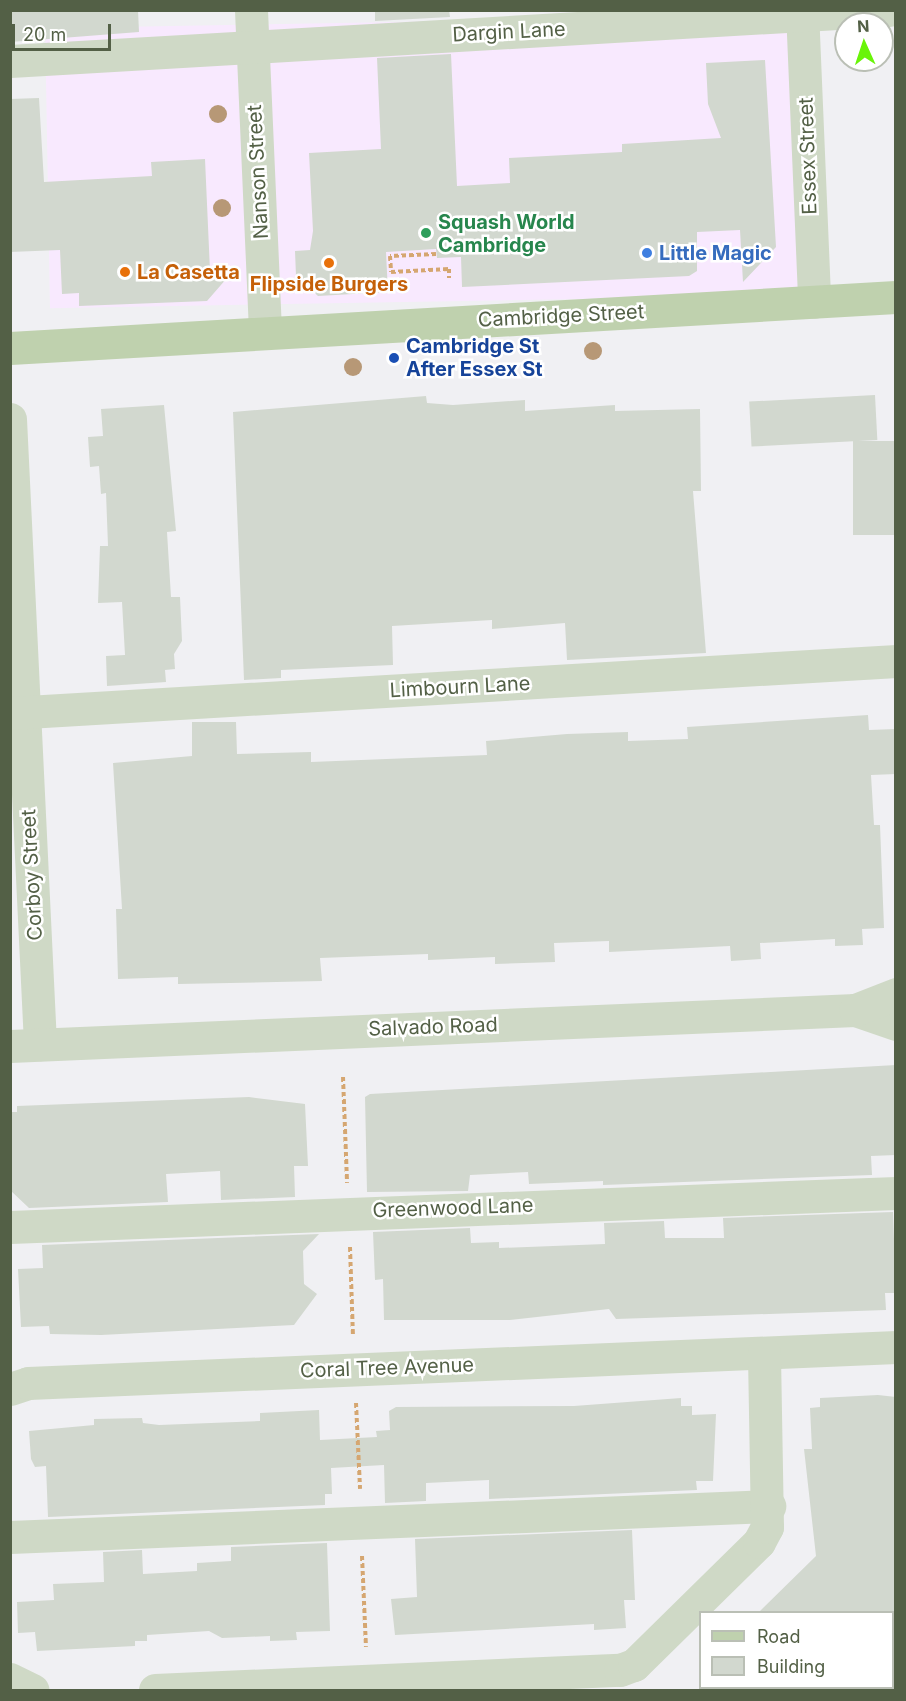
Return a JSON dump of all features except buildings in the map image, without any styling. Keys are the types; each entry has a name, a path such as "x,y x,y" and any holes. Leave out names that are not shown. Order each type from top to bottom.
{"main road":[{"name":"Cambridge Street","path":"10,348 896,297"}],"street":[{"name":"Nanson Street","path":"251,10 265,333"},
{"name":"Dargin Lane","path":"10,60 252,46 535,20 889,10"},
{"name":"Essex Street","path":"802,13 814,302"},
{"name":"Corboy Street","path":"10,419 25,1045"},
{"name":"Limbourn Lane","path":"17,713 896,661"},
{"name":"Salvado Road","path":"25,1045 855,1010 896,994"},
{"name":"Salvado Road","path":"855,1010 896,1024"},
{"name":"Greenwood Lane","path":"10,1227 896,1193"},
{"name":"Coral Tree Avenue","path":"11,1388 28,1383 896,1347"},
{"path":"155,1690 368,1686 634,1665 759,1542 769,1506 764,1353"},
{"path":"10,1537 769,1506"}],"path":[{"path":"436,254 390,256 391,272 449,269 449,278"}],"shaded area":[{"path":"802,15 807,295 50,308 45,28"}],"place":[{"name":"Squash World Cambridge","path":"426,233"},
{"name":"Little Magic","path":"647,253"},
{"name":"Flipside Burgers","path":"329,263"},
{"name":"La Casetta","path":"125,272"},
{"name":"Cambridge St After Essex St","path":"394,358"}]}
